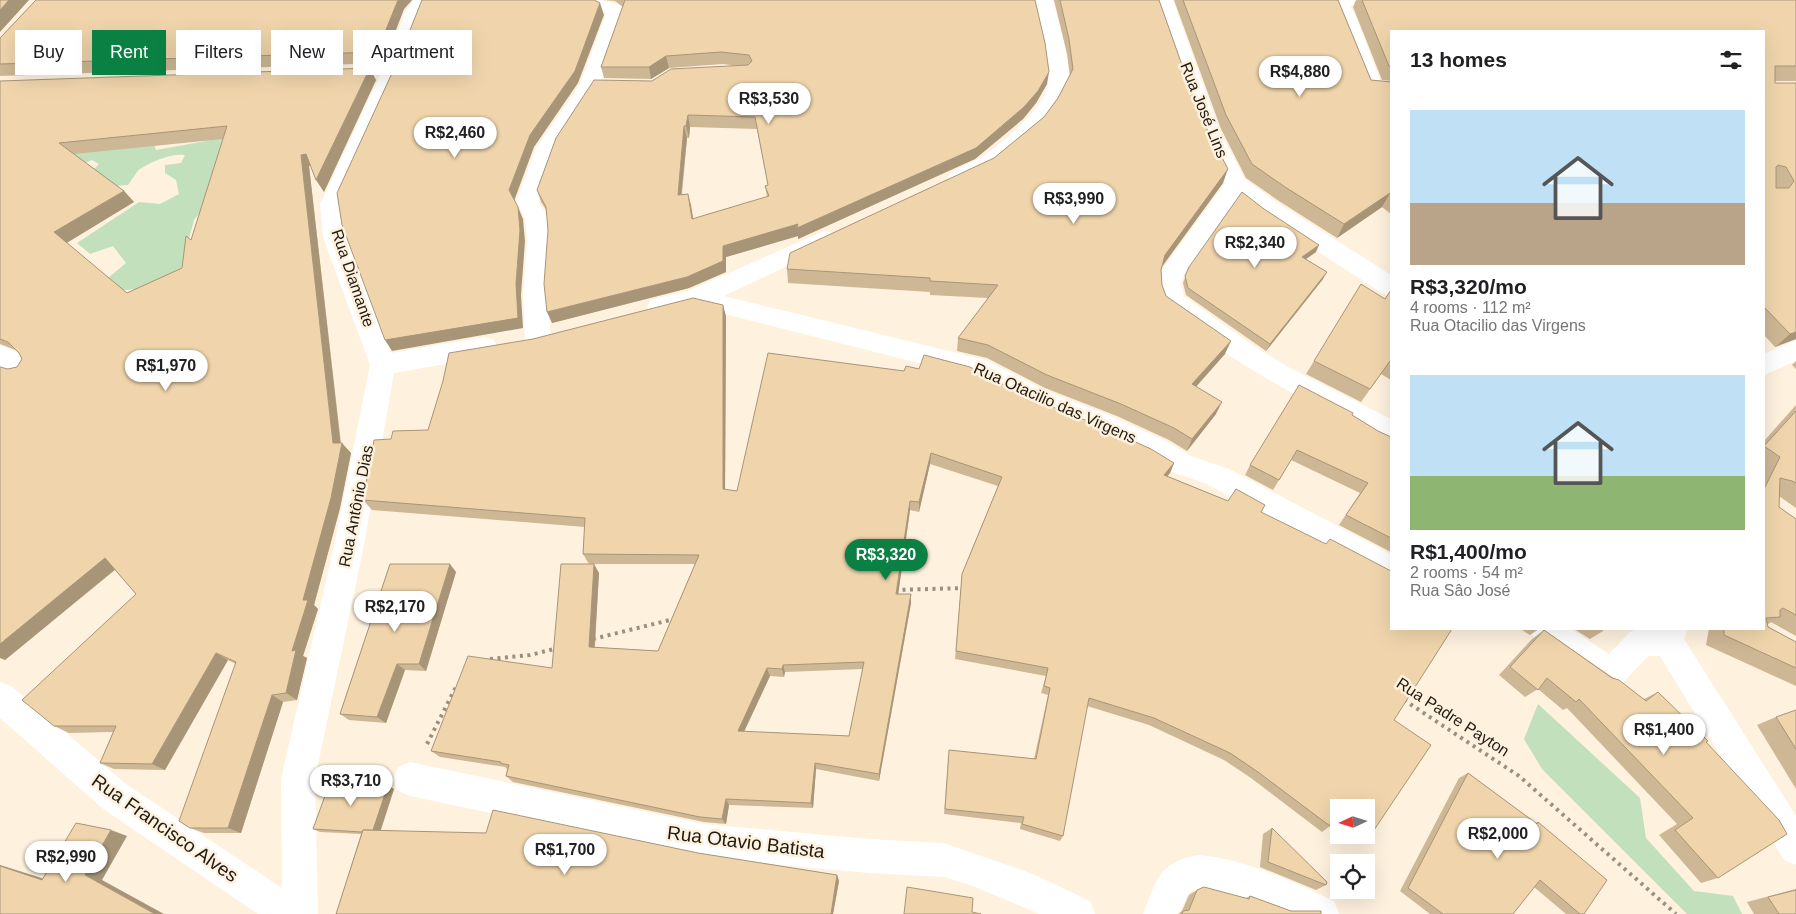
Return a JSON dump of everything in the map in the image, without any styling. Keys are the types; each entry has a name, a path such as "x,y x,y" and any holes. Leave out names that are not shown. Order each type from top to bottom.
{"street":[{"name":"Rua Diamante","path":"383,365 335,237 331,204 382,71 416,10 424,0"},
{"path":"383,365 529,339 535,295 539,241 537,218 527,202 547,148 590,85 618,12 598,2 598,0"},
{"path":"939,186 984,166 1032,125 1047,107 1059,84 1055,54 1043,0"},
{"name":"Rua José Lins","path":"1163,0 1208,130 1237,184 1270,209 1390,287"},
{"path":"1356,0 1337,1 1382,89"},
{"path":"1237,184 1174,270 1169,282 1172,301 1242,351 1281,375 1390,431"},
{"path":"640,312 696,298 840,232"},
{"name":"Rua Otacilio das Virgens","path":"696,298 977,366 1035,398 1106,426 1158,450 1182,464 1216,476 1390,568"},
{"path":"1765,365 1796,350"},
{"name":"Rua Antônio Dias","path":"300,914 298,779 348,550 383,365"},
{"path":"1546,630 1611,673 1641,642 1670,635 1796,848"},
{"name":"Rua Francisco Alves","path":"0,697 114,796 289,914"},
{"name":"Rua Otavio Batista","path":"410,779 704,841 868,856 944,860 1033,892 1077,914"},
{"path":"1167,899 1184,876 1195,873 1224,875 1293,900 1321,914"}],"path":[{"path":"891,590 967,588"},
{"path":"586,641 681,618"},
{"path":"485,660 530,655 568,646"},
{"path":"298,779 410,779 461,678"},
{"name":"Rua Padre Payton","path":"1400,697 1519,776 1676,914"}],"green space":[{"path":"239,135 208,202 194,220 179,276 163,286 89,294 126,263 113,246 90,254 77,243 139,202 160,204 179,194 176,180 165,173 165,165 181,163 185,155 168,156 150,163 137,172 128,185 114,186 92,171 99,164 92,160 78,166 62,138 153,141 156,150"},
{"path":"1538,704 1640,798 1646,838 1694,891 1733,896 1742,914 1687,914 1542,769 1524,739"}],"building":[{"path":"0,0 9,0 0,10"},
{"path":"36,0 398,0 386,30 353,30 353,53 343,53 343,30 271,30 271,55 261,56 261,30 176,30 176,58 166,59 166,30 92,30 92,61 82,61 82,30 15,30 15,64 0,64 0,38"},
{"path":"422,0 594,0 600,3 575,71 530,135 509,190 518,207 520,230 516,284 518,318 385,340 342,225 337,193 391,75 472,75 472,30 410,30"},
{"path":"625,0 1035,0 1045,43 1049,72 1038,91 1024,107 976,148 797,228 798,224 723,246 723,261 687,277 547,312 544,284 548,230 546,207 537,190 556,138 594,80 652,81 671,69 748,65 752,61 749,55 721,52 666,56 649,67 601,67","holes":["688,115 755,117 768,185 765,186 769,196 692,219 688,194 678,195 684,126 686,126"]},
{"path":"1060,0 1159,0 1200,116 1228,169 1165,255 1161,270 1162,285 1166,296 1231,341 1192,384 1222,402 1192,439 1174,428 1121,404 1047,375 988,345 958,338 998,285 930,281 930,278 787,269 790,253 994,158 1044,117 1058,98 1073,69 1069,39"},
{"path":"1183,0 1338,0 1371,80 1390,82 1390,193 1344,224 1252,164 1226,115"},
{"path":"1362,0 1796,0 1796,66 1775,66 1775,83 1796,83 1796,332 1790,334 1765,308 1765,30 1390,30 1390,66","holes":["1778,165 1786,167 1794,181 1789,188 1776,188 1776,167"]},
{"path":"343,69 353,69 353,75 367,75 316,180 306,154 301,155 333,443 342,443 331,498 303,600 308,600 292,651 296,650 286,693 272,695 228,828 190,828 179,821 236,662 216,653 152,764 100,763 116,726 54,726 22,700 136,594 105,558 0,644 0,367 8,369 17,367 22,359 8,342 0,339 0,81 176,75 261,75 261,72 271,71 271,75 343,75","holes":["227,126 191,240 186,236 182,268 127,293 54,232 124,191 59,143"]},
{"path":"1242,192 1264,209 1319,245 1302,257 1327,272 1270,344 1188,288 1185,276 1189,267"},
{"path":"1361,284 1385,299 1390,292 1390,361 1370,389 1314,361"},
{"path":"693,298 723,305 723,489 737,491 768,353 904,371 906,366 919,369 924,355 970,367 1027,397 1098,425 1151,449 1174,463 1164,475 1228,501 1236,489 1265,505 1261,512 1326,544 1330,539 1390,570 1390,630 1451,630 1394,720 1431,745 1375,829 1375,799 1330,799 1330,826 1230,753 1154,718 1089,698 1063,836 1022,824 1024,817 945,809 949,750 1036,759 1050,688 1044,686 1048,668 956,651 962,574 1002,477 931,453 919,502 910,501 896,594 911,594 879,774 815,763 811,803 726,799 722,819 700,817 506,776 509,765 501,762 431,751 468,656 552,668 561,564 594,564 589,647 658,651 699,555 583,554 585,518 363,500 374,440 391,439 393,431 428,430 443,381 449,353 533,339","holes":["864,662 849,736 738,731 767,668 782,669 783,665"]},
{"path":"1299,385 1353,413 1352,415 1390,437 1390,537 1346,515 1368,483 1297,450 1279,480 1250,465"},
{"path":"1796,411 1796,483 1780,478 1779,507 1796,519 1796,615 1783,608 1780,610 1780,617 1766,618 1768,627 1796,642 1796,668 1724,635 1724,630 1765,630 1765,487 1780,457 1765,445"},
{"path":"390,564 450,564 419,664 397,664 377,717 340,714"},
{"path":"1544,630 1612,678 1619,680 1646,701 1658,692 1708,741 1706,742 1779,820 1787,834 1718,878 1675,830 1693,818 1579,699 1576,702 1547,678 1538,690 1510,667"},
{"path":"1796,710 1796,749 1776,717"},
{"path":"1468,773 1537,824 1538,822 1607,880 1584,914 1580,914 1540,880 1513,914 1443,914 1408,888"},
{"path":"330,782 388,785 373,830 363,830 362,832 313,829"},
{"path":"493,810 698,853 837,875 831,914 336,914 363,830 486,833"},
{"path":"76,823 111,830 85,875 155,914 0,914 0,866 42,880"},
{"path":"1272,828 1327,882 1326,885 1268,862"},
{"path":"907,887 973,898 972,912 981,914 904,914"},
{"path":"1204,887 1249,899 1250,896 1291,911 1321,911 1321,914 1182,914 1183,911 1189,910 1197,890"},
{"path":"1796,890 1796,914 1779,914 1768,897"}]}
